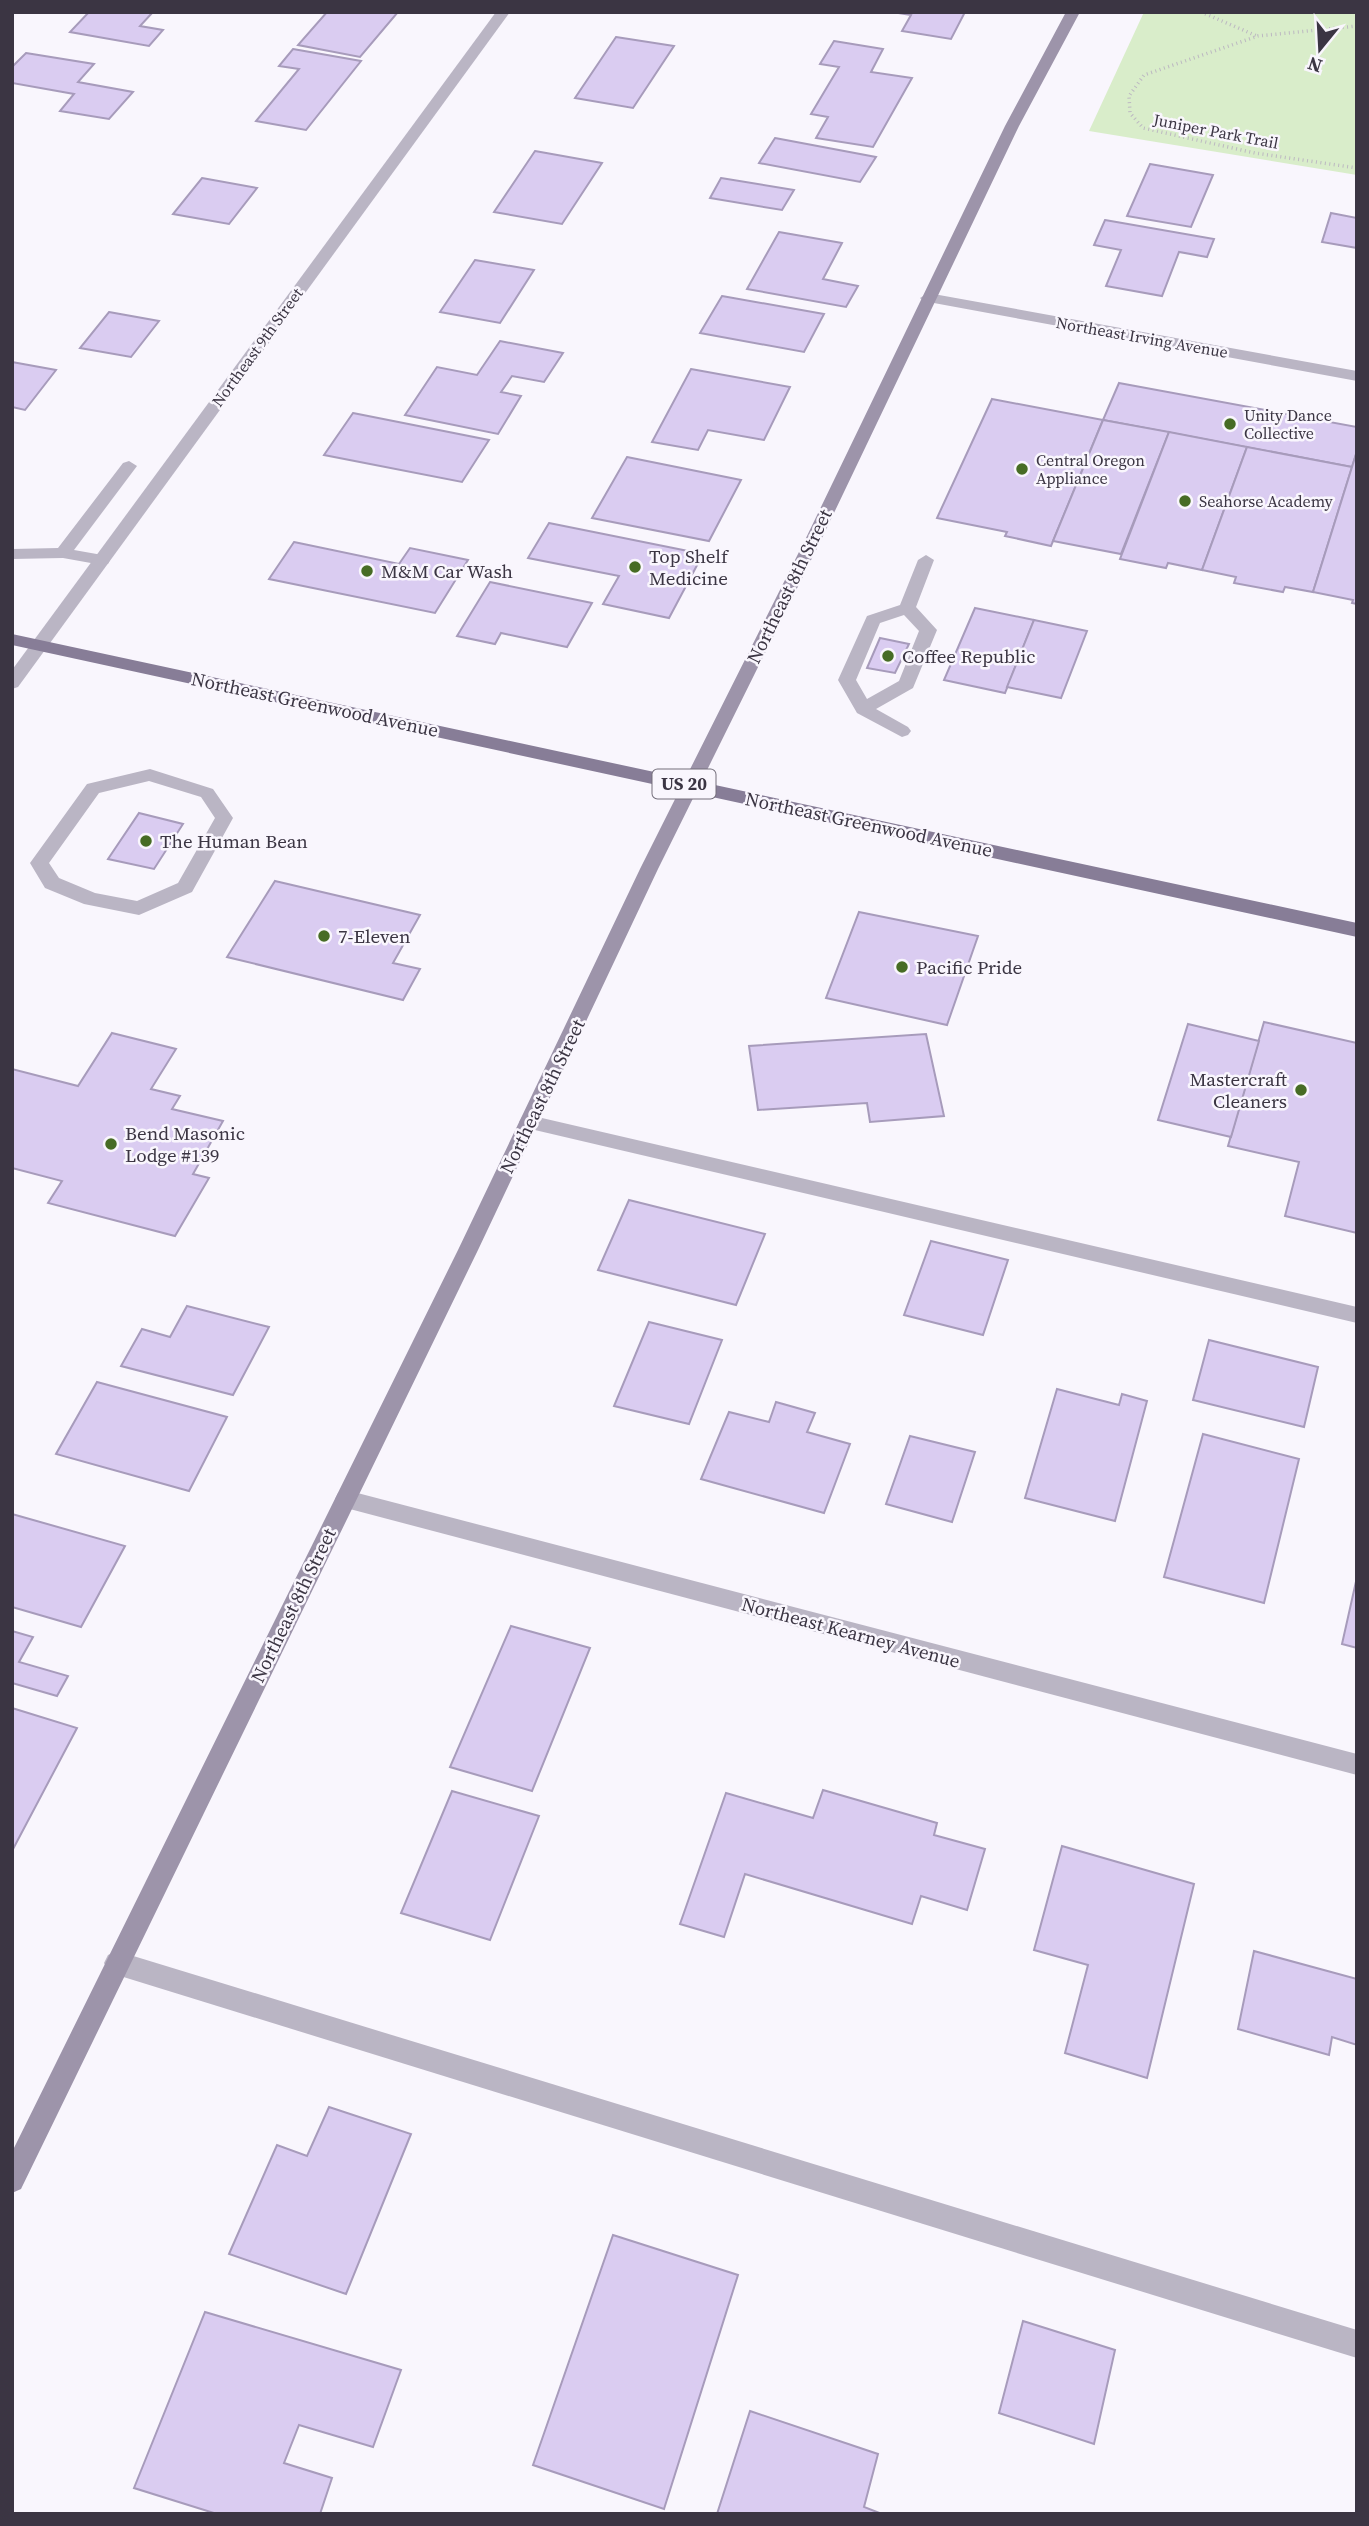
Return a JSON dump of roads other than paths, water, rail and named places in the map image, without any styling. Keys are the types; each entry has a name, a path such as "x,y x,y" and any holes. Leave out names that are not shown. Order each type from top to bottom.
{"main road":[{"name":"Northeast Greenwood Avenue","path":"12,639 1357,930"}],"street":[{"name":"Northeast 9th Street","path":"12,683 503,12"},
{"name":"Northeast 8th Street","path":"12,2180 346,1499 690,786 814,538 1012,126 1073,12"},
{"name":"Northeast Irving Avenue","path":"928,298 1357,376"},
{"path":"63,553 129,466"},
{"path":"12,554 63,553 102,560"},
{"path":"902,731 863,709 847,680 873,620 906,608 926,560"},
{"path":"863,709 907,684 928,630 906,608"},
{"path":"150,775 207,793 224,818 185,887 139,908 91,899 52,883 39,863 93,788 150,775"},
{"path":"529,1122 1357,1315"},
{"name":"Northeast Kearney Avenue","path":"346,1499 1357,1765"},
{"path":"117,1964 1357,2344"}],"place":[{"name":"Unity Dance Collective","path":"1230,424"},
{"name":"Central Oregon Appliance","path":"1022,469"},
{"name":"Seahorse Academy","path":"1185,501"},
{"name":"Top Shelf Medicine","path":"635,567"},
{"name":"M&M Car Wash","path":"367,571"},
{"name":"Coffee Republic","path":"888,656"},
{"name":"The Human Bean","path":"146,841"},
{"name":"7-Eleven","path":"324,936"},
{"name":"Pacific Pride","path":"902,967"},
{"name":"Mastercraft Cleaners","path":"1301,1090"},
{"name":"Bend Masonic Lodge #139","path":"111,1144"}]}
